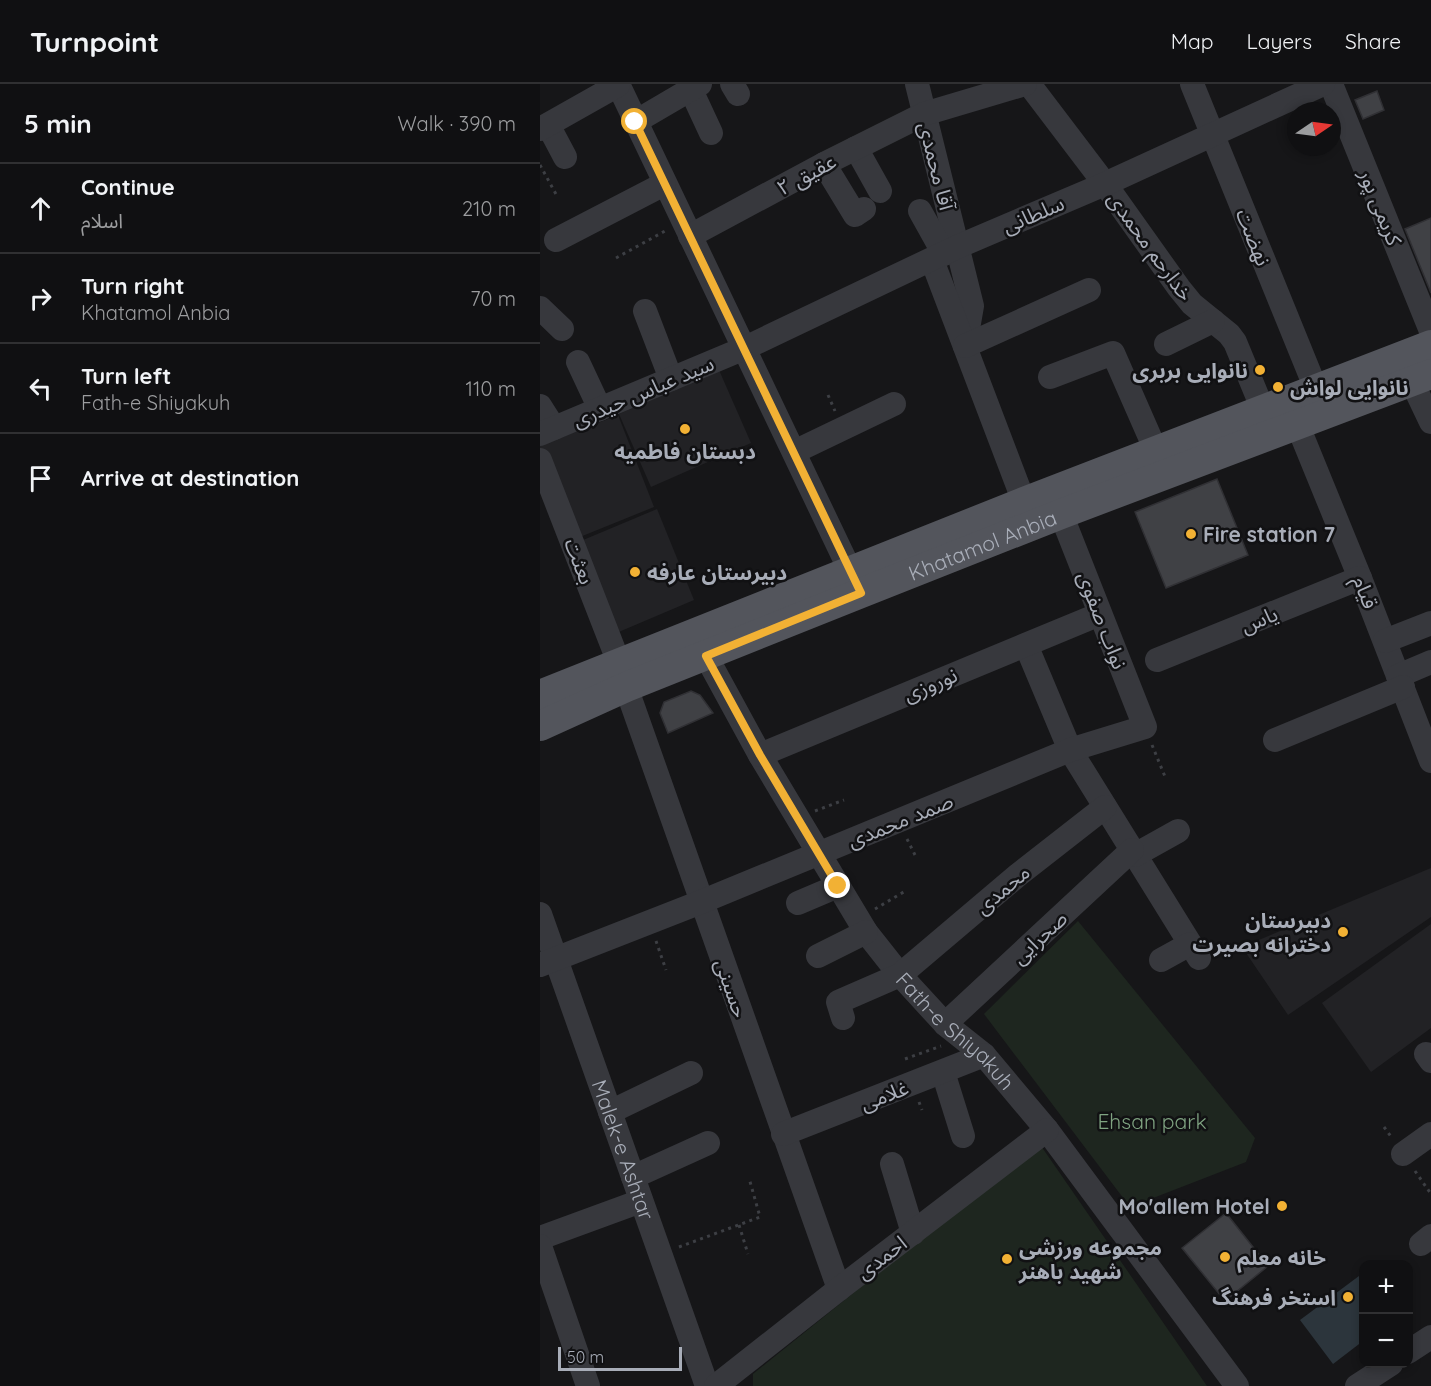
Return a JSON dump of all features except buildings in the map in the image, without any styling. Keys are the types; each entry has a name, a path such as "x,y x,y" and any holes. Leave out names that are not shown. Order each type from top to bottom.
{"main road":[{"name":"Khatamol Anbia","path":"540,726 623,675 856,582 1061,514 1283,411 1316,389 1431,345"},
{"name":"Khatamol Anbia","path":"540,695 706,656 1024,502 1156,451 1283,411 1422,378"}],"street":[{"name":"آقا محمدی","path":"917,84 924,114 944,254"},
{"name":"عقیق ۲","path":"686,228 824,164 924,114 1027,84"},
{"name":"خدارحم محمدی","path":"1027,84 1105,184 1179,288 1192,304 1229,334 1283,411"},
{"name":"نهضت","path":"1192,84 1316,389"},
{"name":"سلطانی","path":"745,348 944,254 1105,184 1323,84"},
{"name":"کریمی پور","path":"1331,84 1431,331"},
{"path":"565,157 544,127 618,85 856,582"},
{"path":"635,122 695,87 711,133"},
{"path":"856,148 880,191"},
{"path":"824,164 855,214 864,209"},
{"path":"556,240 664,184"},
{"path":"920,212 944,254 965,346 1024,502"},
{"path":"965,346 1089,290"},
{"path":"540,308 562,329"},
{"path":"645,311 671,379"},
{"path":"1166,344 1213,321"},
{"name":"سید عباس حیدری","path":"547,431 745,348"},
{"path":"1050,377 1113,353 1156,451"},
{"path":"578,362 600,409"},
{"path":"1422,378 1431,422"},
{"path":"794,453 894,404"},
{"path":"540,406 547,431"},
{"name":"قیام","path":"1283,411 1360,578 1401,681 1424,718 1431,761"},
{"name":"بعثت","path":"540,460 623,675"},
{"name":"نواب صفوی","path":"1061,514 1145,727"},
{"name":"یاس","path":"1157,660 1360,578"},
{"name":"نوروزی","path":"760,755 1101,614"},
{"path":"1385,641 1431,622"},
{"path":"1026,645 1070,750 1195,951 1161,960"},
{"name":"Fath-e Shiyakuh","path":"706,656 760,755 862,925 900,975 954,1031 984,1055 1047,1130 1237,1386"},
{"path":"1275,740 1401,681 1431,662"},
{"name":"حسینی","path":"623,675 839,1289"},
{"name":"صمد محمدی","path":"548,962 701,902 1070,750 1145,727"},
{"name":"محمدی","path":"843,1018 838,1002 900,975 1018,875 1105,807"},
{"name":"صحرایی","path":"954,1031 1134,853 1178,831"},
{"path":"798,903 838,886"},
{"name":"Malek-e Ashtar","path":"540,914 548,962 610,1112 707,1386"},
{"path":"818,956 862,925"},
{"name":"غلامی","path":"783,1134 984,1055"},
{"path":"943,1072 963,1136"},
{"path":"610,1112 692,1073"},
{"name":"احمدی","path":"717,1386 839,1289 1047,1130"},
{"path":"1403,1154 1431,1134"},
{"path":"633,1177 708,1143"},
{"path":"892,1164 913,1233"},
{"path":"540,1238 641,1201"},
{"path":"540,1246 588,1386"},
{"path":"1413,1349 1431,1337"},
{"path":"1357,1386 1385,1368"}],"path":[{"path":"540,165 557,196"},
{"path":"616,258 686,228"},
{"path":"1145,727 1166,779"},
{"path":"797,818 844,800"},
{"path":"862,925 907,890"},
{"path":"650,922 666,970"},
{"path":"905,1059 954,1031"},
{"path":"1403,1154 1431,1194"},
{"path":"660,1254 760,1218 749,1178"},
{"path":"739,1225 748,1254"}],"shaded area":[{"name":"دبستان فاطمیه","path":"719,370 751,443 651,487 619,414"},
{"path":"618,415 654,507 575,539 540,452 540,446"},
{"name":"دبیرستان عارفه","path":"657,509 694,600 614,634 576,543"},
{"name":"دبیرستان دخترانه بصیرت","path":"1431,868 1431,917 1288,1015 1242,947"},
{"path":"1431,924 1431,1028 1371,1072 1322,1003"},
{"name":"استخر فرهنگ","path":"1359,1276 1359,1344 1333,1364 1300,1320"}],"green space":[{"name":"Ehsan park","path":"1078,921 1255,1138 1246,1162 1130,1207 984,1014"},
{"name":"مجموعه ورزشی شهید باهنر","path":"1039,1143 1207,1386 753,1386 753,1374"}],"place":[{"name":"نانوایی بربری","path":"1260,370"},
{"name":"نانوایی لواش","path":"1278,387"},
{"name":"دبستان فاطمیه","path":"685,429"},
{"name":"Fire station 7","path":"1191,534"},
{"name":"دبیرستان عارفه","path":"635,572"},
{"name":"دبیرستان دخترانه بصیرت","path":"1343,932"},
{"name":"Mo'allem Hotel","path":"1282,1206"},
{"name":"خانه معلم","path":"1225,1257"},
{"name":"مجموعه ورزشی شهید باهنر","path":"1007,1259"},
{"name":"استخر فرهنگ","path":"1348,1297"}],"route":[{"path":"635,122 861,593 706,656 760,755 838,886"}]}
